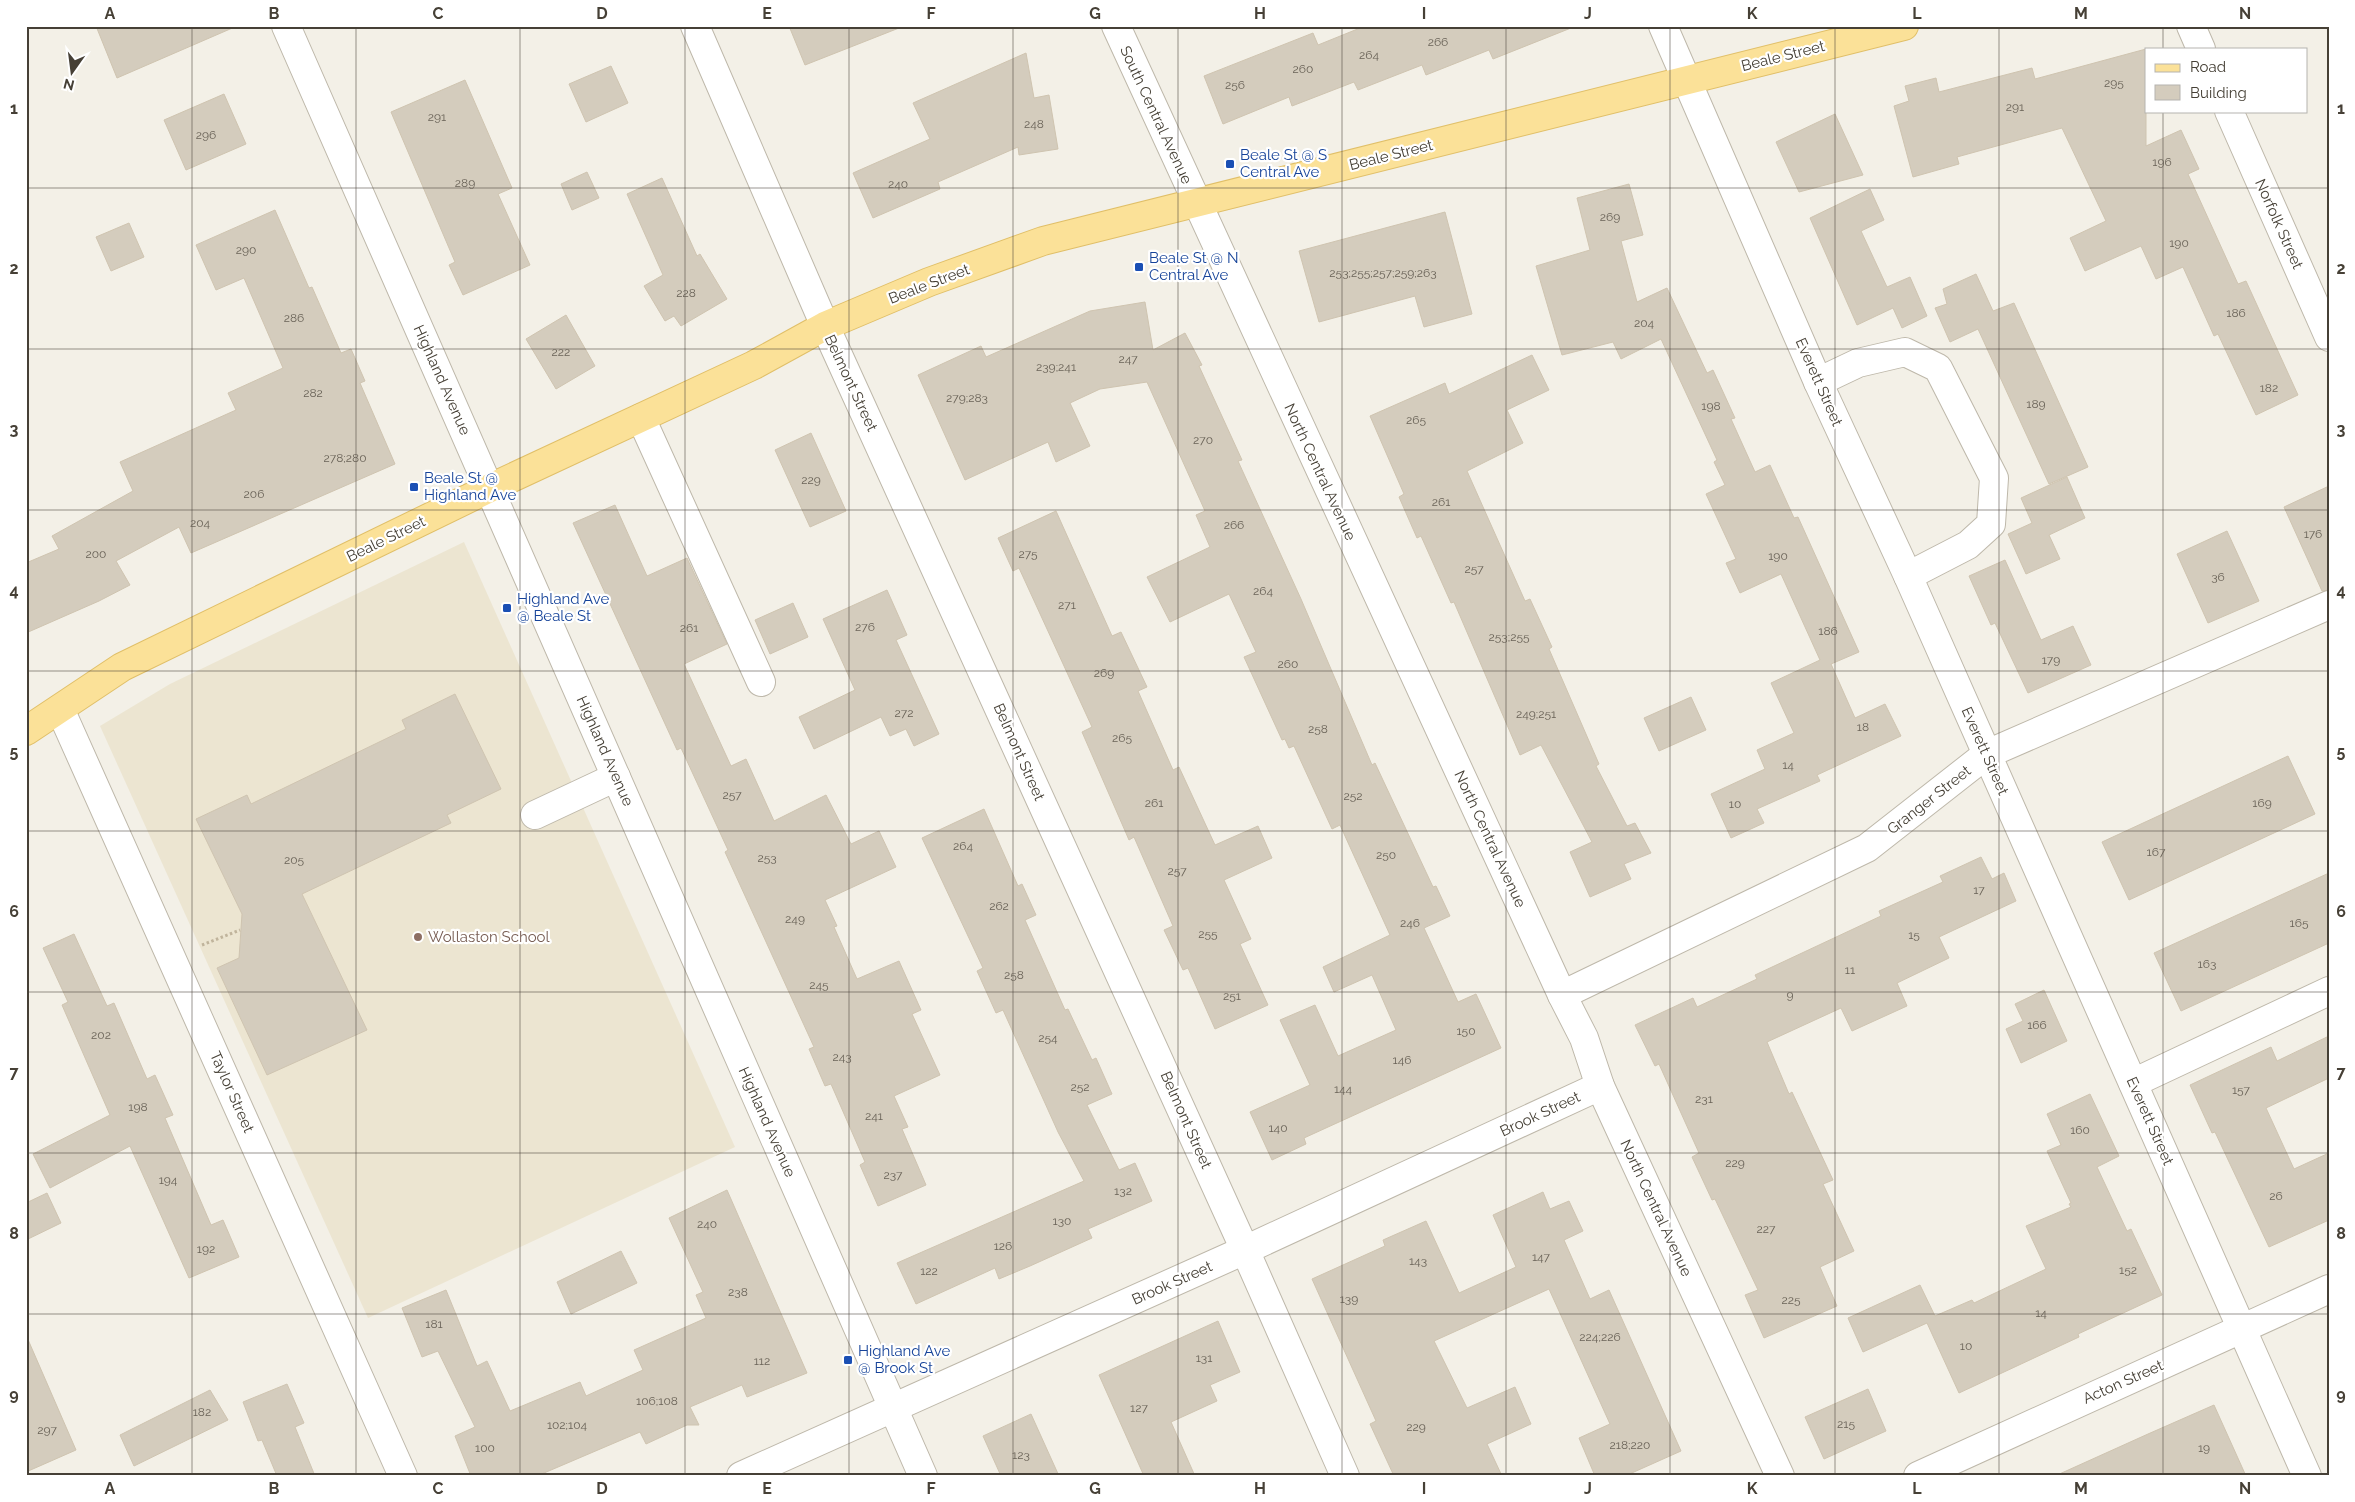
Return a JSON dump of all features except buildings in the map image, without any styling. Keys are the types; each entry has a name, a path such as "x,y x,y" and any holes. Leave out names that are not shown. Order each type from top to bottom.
{"main road":[{"name":"Beale Street","path":"26,731 122,667 490,488 754,365 825,326 930,282 1043,241 1904,26"}],"street":[{"name":"Highland Avenue","path":"286,26 923,1476"},
{"name":"Belmont Street","path":"695,26 825,326 1245,1250 1345,1476"},
{"name":"South Central Avenue","path":"1116,26 1197,204"},
{"name":"Everett Street","path":"1663,26 1818,382 1908,576 2306,1476"},
{"path":"2191,26 2201,48"},
{"name":"Norfolk Street","path":"2229,112 2329,337"},
{"name":"North Central Avenue","path":"1197,204 1562,995 1584,1038 1600,1086 1780,1476"},
{"path":"1818,382 1858,363 1905,352 1938,368 1994,478 1991,524 1968,545 1908,576"},
{"path":"640,418 761,682"},
{"name":"Granger Street","path":"1562,995 1867,848 1987,754 2329,605"},
{"name":"Taylor Street","path":"60,709 403,1476"},
{"path":"535,815 616,777"},
{"path":"2133,1083 2329,991"},
{"name":"Brook Street","path":"741,1476 1245,1250 1600,1086"},
{"name":"Acton Street","path":"1918,1476 2329,1289"}],"path":[{"path":"171,956 240,930"}],"shaded area":[{"name":"Wollaston School","path":"464,542 735,1147 368,1318 100,726 170,684"}],"place":[{"name":"Beale St @ S Central Ave","path":"1230,164"},
{"name":"Beale St @ N Central Ave","path":"1139,267"},
{"name":"Beale St @ Highland Ave","path":"414,487"},
{"name":"Highland Ave @ Beale St","path":"507,608"},
{"name":"Wollaston School","path":"418,937"},
{"name":"Highland Ave @ Brook St","path":"848,1360"}]}
